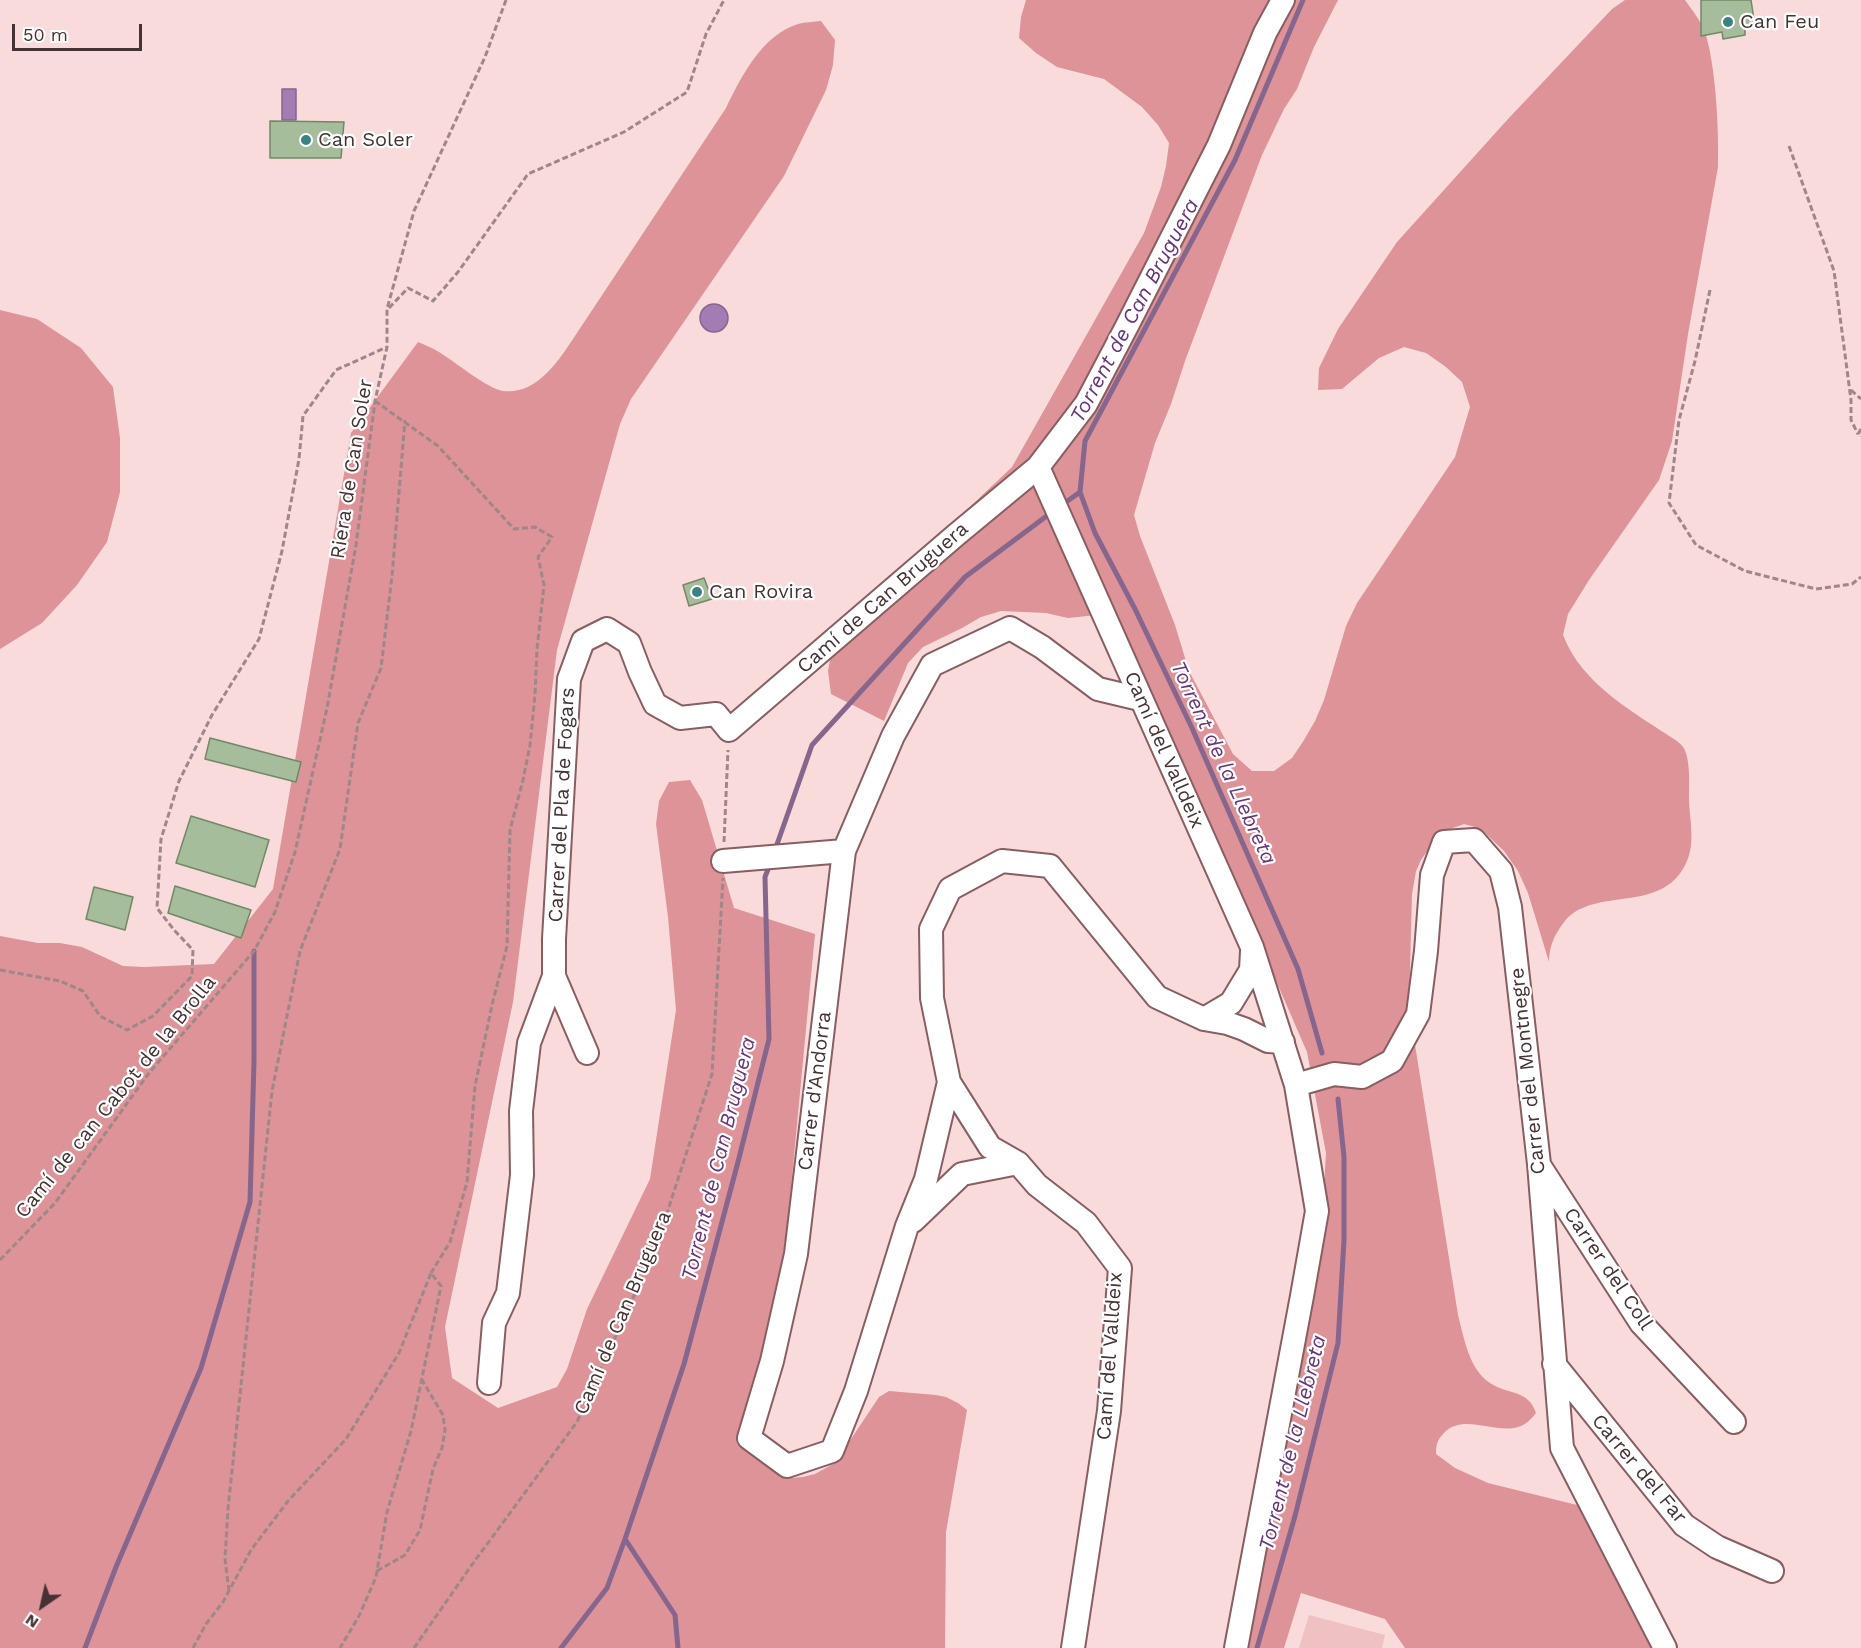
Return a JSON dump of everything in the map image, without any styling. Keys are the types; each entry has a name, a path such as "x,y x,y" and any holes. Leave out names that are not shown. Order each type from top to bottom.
{"street":[{"name":"Camí de Can Bruguera","path":"722,722 1038,467 1086,404 1127,326 1219,145 1265,33 1283,0"},
{"name":"Camí del Valldeix","path":"1038,467 1252,947"},
{"name":"Carrer del Pla de Fogars","path":"489,1383 494,1323 508,1293 522,1176 521,1111 529,1044 554,976 554,939 569,679 582,640 607,628 629,644 655,704 680,718 722,722"},
{"name":"Carrer d'Andorra","path":"949,1082 926,1179 907,1226 856,1391 832,1451 787,1466 749,1438 772,1361 796,1254 844,851 893,736 932,665 1010,628 1042,647 1098,689 1140,699"},
{"name":"Carrer del Montnegre","path":"1296,1085 1334,1074 1362,1077 1392,1061 1418,1014 1432,875 1444,842 1474,840 1501,871 1509,908 1539,1164 1562,1448 1665,1648"},
{"path":"723,861 844,851"},
{"name":"Camí del Valldeix","path":"1073,1648 1109,1411 1120,1268 1086,1223 1037,1185 1017,1163 990,1147 949,1082 932,998 931,929 950,889 1002,861 1050,866 1157,997 1204,1019 1227,1023 1268,1041 1283,1042"},
{"path":"1204,1019 1231,1003 1251,970 1252,947"},
{"path":"1236,1648 1317,1211 1296,1085 1252,947"},
{"name":"Carrer del Pla de Fogars","path":"554,976 587,1053"},
{"name":"Carrer d'Andorra","path":"907,1226 963,1174 1017,1163"},
{"name":"Carrer del Coll","path":"1539,1164 1641,1323 1734,1422"},
{"name":"Carrer del Far","path":"1554,1364 1683,1525 1717,1547 1772,1571"}],"path":[{"name":"Riera de Can Soler","path":"254,951 275,912 295,852 325,719 356,544 375,401 387,347 387,309 414,211 485,57 506,0"},
{"path":"387,309 408,288 433,301 458,272 528,174 624,132 687,92 706,34 724,0"},
{"path":"1789,146 1834,271 1850,389 1851,420 1860,435"},
{"path":"1710,290 1695,361 1678,420 1669,503 1696,545 1745,571 1816,589 1852,584 1861,577"},
{"path":"0,970 60,981 83,991 100,1016 127,1030 153,1016 192,976 193,950 157,908 161,839 179,781 207,724 259,639 282,551 299,459 303,416 336,370 387,347"},
{"path":"1850,389 1861,399"},
{"path":"193,1648 206,1624 223,1602 251,1550 288,1501 346,1439 399,1353 431,1273 450,1242 467,1182 475,1086 507,946 510,830 530,745 544,585 538,557 552,537 535,527 514,529 438,446 405,420 375,401"},
{"path":"229,1591 225,1559 228,1509 272,1092 300,951 340,849 358,723 381,668 392,576 405,420"},
{"path":"1860,435 1861,429"},
{"name":"Camí de Can Bruguera","path":"414,1648 577,1422 656,1247 712,1074 722,906 722,722"},
{"name":"Camí de can Cabot de la Brolla","path":"0,1260 55,1203 149,1073 254,951"},
{"path":"340,1648 359,1616 377,1571 387,1512 411,1431 441,1286 431,1273"},
{"path":"377,1571 405,1555 420,1530 433,1469 442,1448 445,1430 443,1415 422,1380"}],"shaded area":[{"path":"1026,0 1338,0 1314,47 1297,89 1284,109 1262,155 1155,443 1134,515 1175,625 1189,671 1233,754 1252,771 1274,771 1292,758 1304,740 1324,700 1346,626 1357,603 1455,457 1470,407 1462,382 1446,367 1426,353 1404,347 1379,358 1342,389 1318,390 1319,368 1338,329 1397,242 1508,119 1612,9 1625,0 1685,0 1705,32 1712,63 1716,99 1718,167 1688,334 1672,441 1659,480 1589,580 1568,614 1563,635 1583,669 1596,683 1627,708 1677,741 1686,752 1691,831 1691,847 1687,861 1677,877 1665,887 1650,894 1601,902 1572,914 1564,921 1555,936 1550,949 1549,962 1528,893 1518,871 1504,851 1475,827 1464,824 1453,828 1434,841 1416,871 1412,894 1409,1007 1458,1315 1468,1352 1477,1370 1497,1387 1523,1396 1536,1413 1530,1420 1518,1427 1499,1428 1469,1424 1452,1427 1438,1440 1436,1454 1455,1468 1488,1483 1577,1505 1651,1648 1405,1648 1385,1619 1301,1593 1284,1648 1242,1648 1296,1394 1319,1268 1326,1153 1307,1052 1116,613 1068,618 1046,613 1001,611 981,617 923,647 908,663 884,721 831,694 828,671 833,643 847,623 1012,467 1144,233 1161,187 1169,143 1158,125 1142,107 1104,79 1057,67 1019,38 1021,17"},
{"path":"821,21 835,40 833,65 826,90 784,176 631,399 620,424 557,650 513,1002 445,1327 452,1378 498,1408 557,1387 567,1369 587,1309 650,1179 676,1010 668,917 656,824 659,801 669,782 690,780 702,800 734,908 815,934 780,1304 747,1444 791,1478 803,1477 815,1474 835,1463 879,1397 889,1391 946,1397 967,1410 946,1532 945,1648 0,1648 0,936 38,943 60,943 82,947 123,966 214,964 273,889 351,433 418,342 503,391 525,388 543,377 571,342 726,108 754,58 763,47 785,29 801,23"},
{"path":"282,89 296,89 296,120 282,120"},
{"path":"714,304 724,308 728,318 724,328 714,332 704,328 700,318 704,308"},
{"path":"0,310 37,319 81,348 113,387 120,438 120,492 107,542 77,585 42,623 0,649"},
{"path":"1309,1615 1385,1635 1382,1648 1299,1648"}],"building":[{"name":"Can Feu","path":"1701,0 1751,0 1755,26 1745,28 1745,35 1723,39 1722,32 1701,36"},
{"name":"Can Soler","path":"270,121 344,122 341,158 270,158"},
{"name":"Can Rovira","path":"704,578 712,599 689,606 683,585"},
{"path":"210,738 301,762 296,782 205,759"},
{"path":"191,816 269,840 255,887 176,863"},
{"path":"175,886 251,910 241,938 168,913"},
{"path":"94,887 133,897 125,930 86,919"}],"waterway":[{"name":"Torrent de Can Bruguera","path":"1062,505 1080,492 1085,441 1235,160 1303,0"},
{"name":"Torrent de la Llebreta","path":"1080,492 1095,533 1135,609 1192,728 1298,969 1322,1053"},
{"name":"Torrent de Can Bruguera","path":"775,850 812,745 965,577 1052,512"},
{"name":"Torrent de Can Bruguera","path":"678,1648 675,1615 625,1539 684,1364 769,1039 765,877 770,864"},
{"path":"85,1648 116,1567 201,1368 250,1202 254,951"},
{"name":"Torrent de la Llebreta","path":"1257,1648 1295,1516 1338,1343 1344,1240 1344,1157 1338,1099"},
{"path":"561,1648 607,1588 625,1539"}],"place":[{"name":"Can Feu","path":"1728,22"},
{"name":"Can Soler","path":"306,140"},
{"name":"Can Rovira","path":"697,592"}]}
